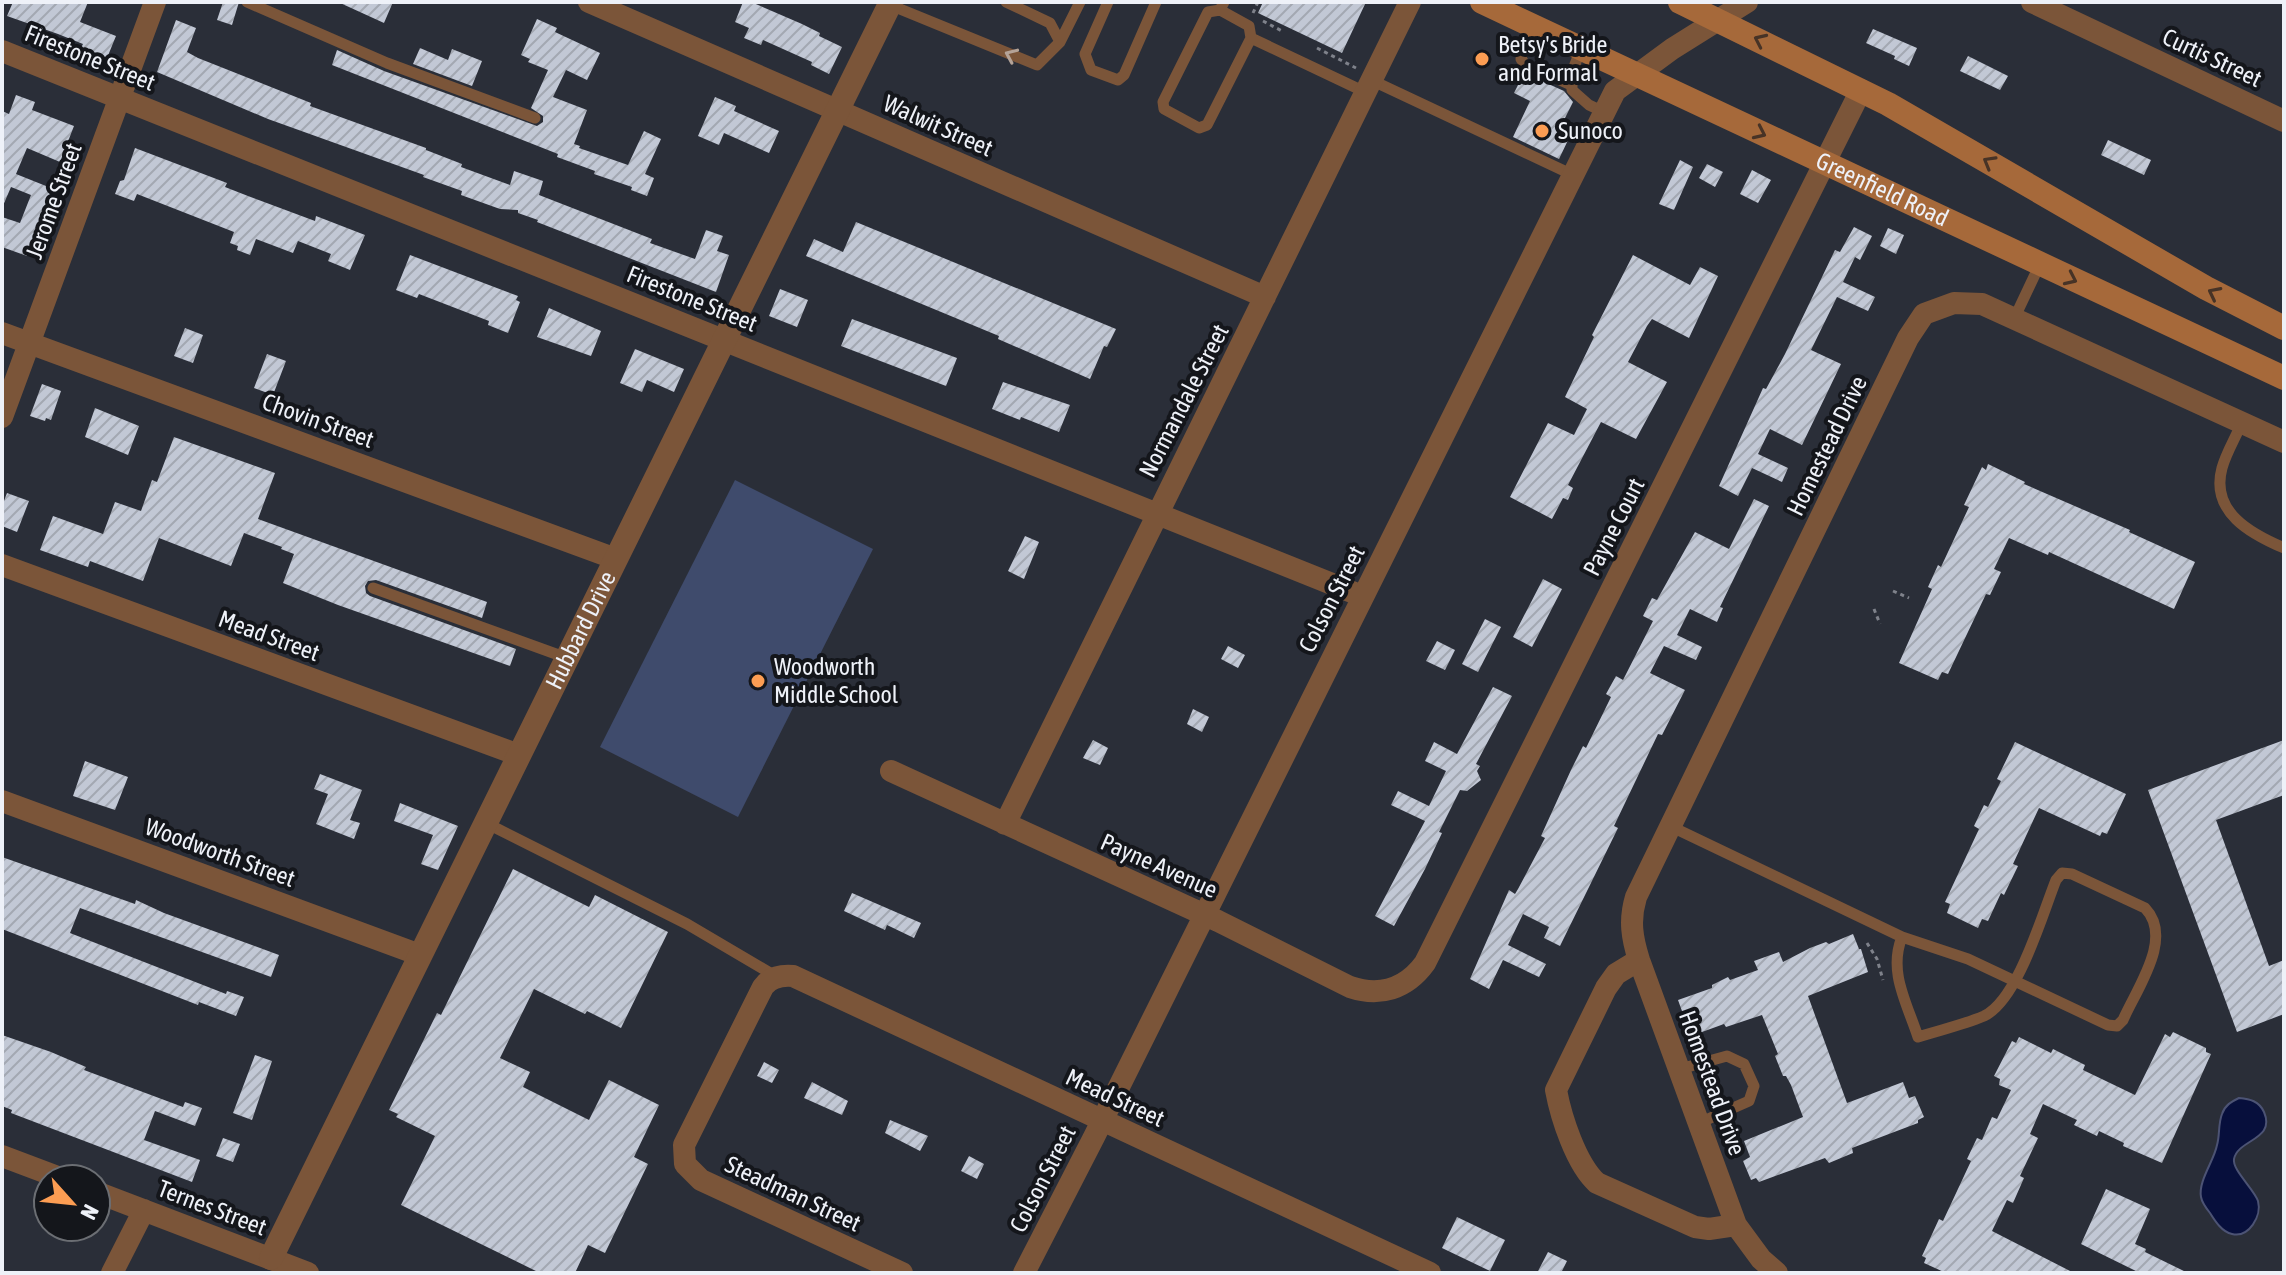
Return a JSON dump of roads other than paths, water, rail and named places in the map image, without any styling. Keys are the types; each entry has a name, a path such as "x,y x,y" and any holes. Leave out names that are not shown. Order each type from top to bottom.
{"main road":[{"name":"Greenfield Road","path":"1482,2 2284,378"},
{"path":"1680,2 1861,90 2206,288 2284,328"}],"street":[{"name":"Jerome Street","path":"2,417 155,2"},
{"name":"Walwit Street","path":"589,2 1265,297"},
{"name":"Normandale Street","path":"1005,824 1265,297 1365,80 1410,2"},
{"name":"Colson Street","path":"1024,1273 1615,91 1747,2"},
{"name":"Curtis Street","path":"2032,2 2284,121"},
{"name":"Hubbard Drive","path":"271,1258 891,4"},
{"name":"Firestone Street","path":"2,51 1362,596"},
{"name":"Payne Court","path":"1406,982 1418,973 1432,949 1861,90"},
{"name":"Homestead Drive","path":"1777,1273 1761,1259 1736,1225 1639,960 1631,928 1631,911 1908,338 1924,314 1954,303 1982,304 2284,442"},
{"name":"Chovin Street","path":"2,333 616,559"},
{"name":"Mead Street","path":"2,565 519,755"},
{"name":"Payne Avenue","path":"891,771 1360,990 1385,991 1406,982"},
{"name":"Woodworth Street","path":"2,801 420,955"},
{"path":"1639,960 1616,974 1606,988 1556,1090 1559,1104 1582,1164 1597,1183 1695,1227 1709,1229 1736,1225"},
{"name":"Mead Street","path":"777,977 793,976 1430,1273"},
{"name":"Steadman Street","path":"777,977 767,981 763,987 684,1145 685,1164 701,1180 902,1273"},
{"path":"2,1156 32,1167"},
{"name":"Ternes Street","path":"112,1198 308,1273"},
{"path":"112,1273 144,1210"}],"lane":[{"path":"247,2 387,63 535,118"},
{"path":"1006,2 1050,23 1060,42"},
{"path":"891,4 907,14 932,20 1037,65 1060,42 1080,2"},
{"path":"1108,2 1085,54 1091,70 1118,80 1124,75 1156,2"},
{"path":"1222,6 1249,26 1251,38 1207,125 1199,128 1164,109 1163,102 1208,12 1222,6"},
{"path":"1536,27 1521,59 1525,64 1571,85"},
{"path":"1251,38 1365,80 1573,175"},
{"path":"1581,48 1572,72 1572,90 1589,105 1604,112"},
{"path":"2014,319 2040,264"},
{"path":"2242,422 2221,469 2221,494 2230,515 2251,533 2284,548"},
{"path":"373,588 567,658"},
{"path":"485,823 687,924 777,977"},
{"path":"1672,827 1902,937 1968,959 2016,981 2108,1025 2117,1026 2123,1020 2157,947 2158,932 2153,916 2145,908 2072,874 2062,873 2056,880 2016,981 1999,1005 1985,1015 1918,1037 1895,968 1902,937"},
{"path":"1680,1069 1727,1056 1744,1064 1754,1086 1749,1101 1699,1123"}],"place":[{"name":"Betsy's Bride and Formal","path":"1482,59"},
{"name":"Sunoco","path":"1542,131"},
{"name":"Woodworth Middle School","path":"758,681"}]}
